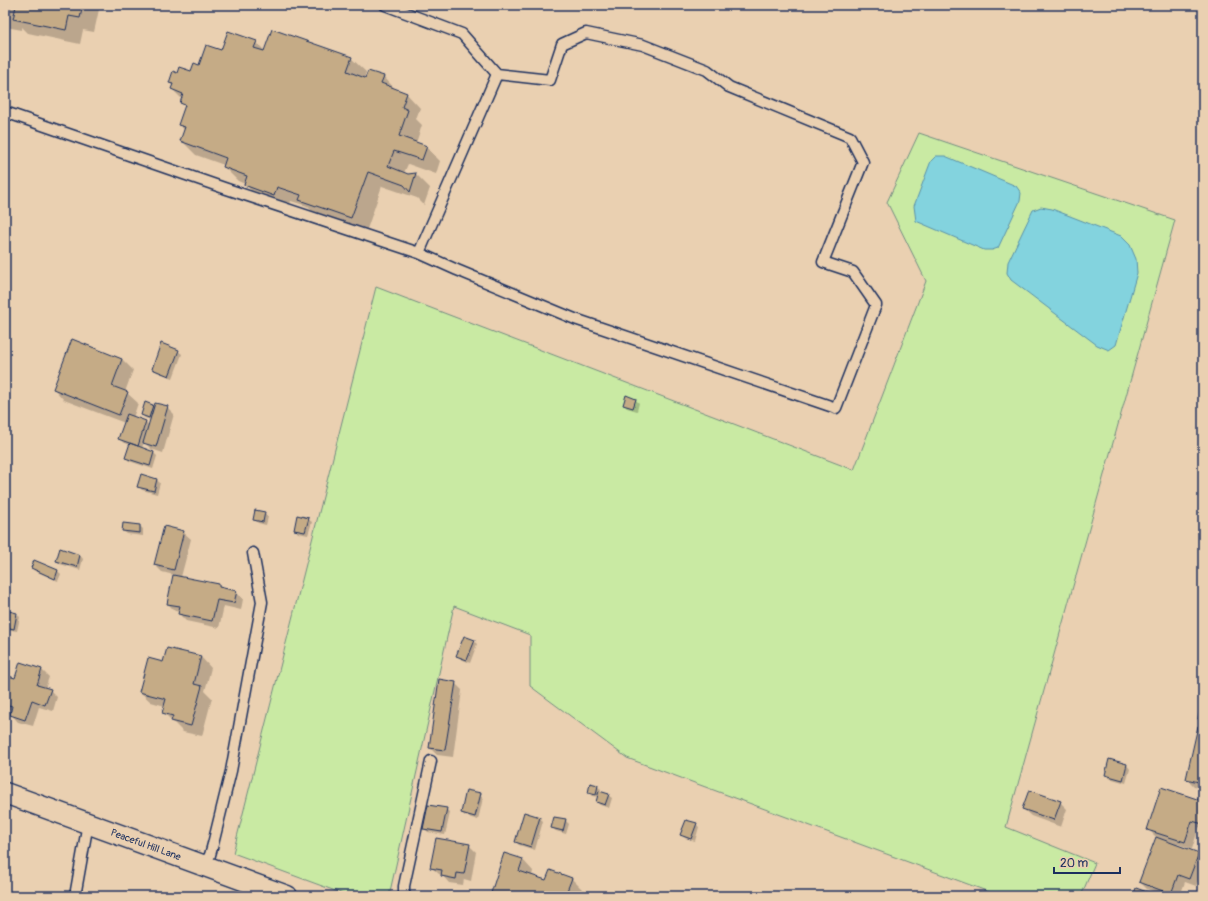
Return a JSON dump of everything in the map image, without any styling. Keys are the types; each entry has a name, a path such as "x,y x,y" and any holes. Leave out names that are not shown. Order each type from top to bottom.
{"street":[{"name":"Peaceful Hill Lane","path":"5,793 287,896"}],"lane":[{"path":"5,112 224,188 419,253 576,319 836,408 876,305 853,272 823,262 863,162 850,137 729,87 707,70 700,67 643,46 586,33 562,44 550,80 497,74 462,34 385,5"},
{"path":"419,253 497,74"},
{"path":"204,865 214,844 231,771 262,602 253,553"},
{"path":"404,896 404,886 431,761"},
{"path":"75,896 88,823"}],"green space":[{"path":"919,133 1175,220 1006,827 1095,863 1081,896 1000,896 627,758 530,686 530,635 454,606 389,896 349,896 233,853 376,287 854,470 926,281 887,202"}],"water":[{"path":"936,156 945,156 1016,186 1021,193 1020,201 998,248 984,250 916,221 914,206 931,161"},
{"path":"1041,207 1052,209 1121,236 1130,245 1136,259 1137,273 1116,345 1109,350 1097,345 1011,280 1007,273 1008,262 1033,210"}],"building":[{"path":"5,5 10,5 8,16 5,16"},
{"path":"12,5 83,5 80,18 69,16 66,30 13,19 16,6"},
{"path":"272,29 352,57 347,71 365,78 368,71 384,76 381,83 407,93 402,107 408,110 399,136 427,146 422,160 394,151 388,166 408,174 416,173 410,192 404,185 368,172 351,218 299,200 301,195 277,187 274,196 244,185 247,176 223,167 226,158 180,141 185,127 178,125 185,105 180,103 183,94 171,89 173,84 169,83 173,71 177,73 179,67 191,71 194,63 199,65 206,45 221,50 228,31 257,41 254,48 264,51"},
{"path":"72,339 122,359 112,386 128,392 119,415 53,389"},
{"path":"161,343 179,350 169,376 152,369"},
{"path":"626,395 636,399 633,408 623,405"},
{"path":"145,402 153,405 149,418 141,415"},
{"path":"155,403 168,406 156,447 143,443"},
{"path":"127,414 146,421 138,446 118,439"},
{"path":"130,443 154,452 150,466 125,458"},
{"path":"141,474 157,479 154,491 137,487"},
{"path":"255,510 265,512 263,522 253,520"},
{"path":"297,515 309,518 305,532 294,530"},
{"path":"123,523 140,525 140,533 122,531"},
{"path":"164,526 184,531 174,570 154,565"},
{"path":"60,548 80,555 77,567 56,561"},
{"path":"34,560 58,570 55,579 31,568"},
{"path":"173,575 219,584 219,587 237,591 234,603 217,600 212,621 178,614 180,606 167,604"},
{"path":"5,610 17,613 14,629 5,627"},
{"path":"464,636 475,640 467,660 456,656"},
{"path":"167,648 201,656 194,684 202,686 191,726 171,721 173,716 162,713 166,699 139,692 148,658 163,662"},
{"path":"20,662 42,669 37,685 51,689 45,705 32,700 25,720 10,715 12,706 5,704 5,675 15,678"},
{"path":"439,679 456,682 445,750 429,748"},
{"path":"1203,699 1203,720 1198,719"},
{"path":"1198,726 1203,727 1203,783 1186,779"},
{"path":"1109,759 1127,764 1123,780 1105,775"},
{"path":"590,783 598,785 596,795 588,793"},
{"path":"1161,787 1203,801 1203,824 1192,821 1185,842 1147,830"},
{"path":"466,790 481,793 475,817 461,813"},
{"path":"1029,790 1061,801 1054,820 1022,809"},
{"path":"599,791 609,794 605,805 596,802"},
{"path":"428,805 447,808 442,832 423,829"},
{"path":"524,812 540,817 531,847 515,842"},
{"path":"554,817 566,819 563,831 551,828"},
{"path":"686,820 697,823 691,839 680,835"},
{"path":"1156,837 1199,853 1189,879 1178,875 1171,894 1139,882"},
{"path":"436,838 470,844 464,874 457,873 456,879 441,876 442,870 430,868"},
{"path":"504,853 523,859 519,871 546,880 550,870 572,878 565,896 490,896"},
{"path":"1136,888 1158,896 1133,896"}]}
